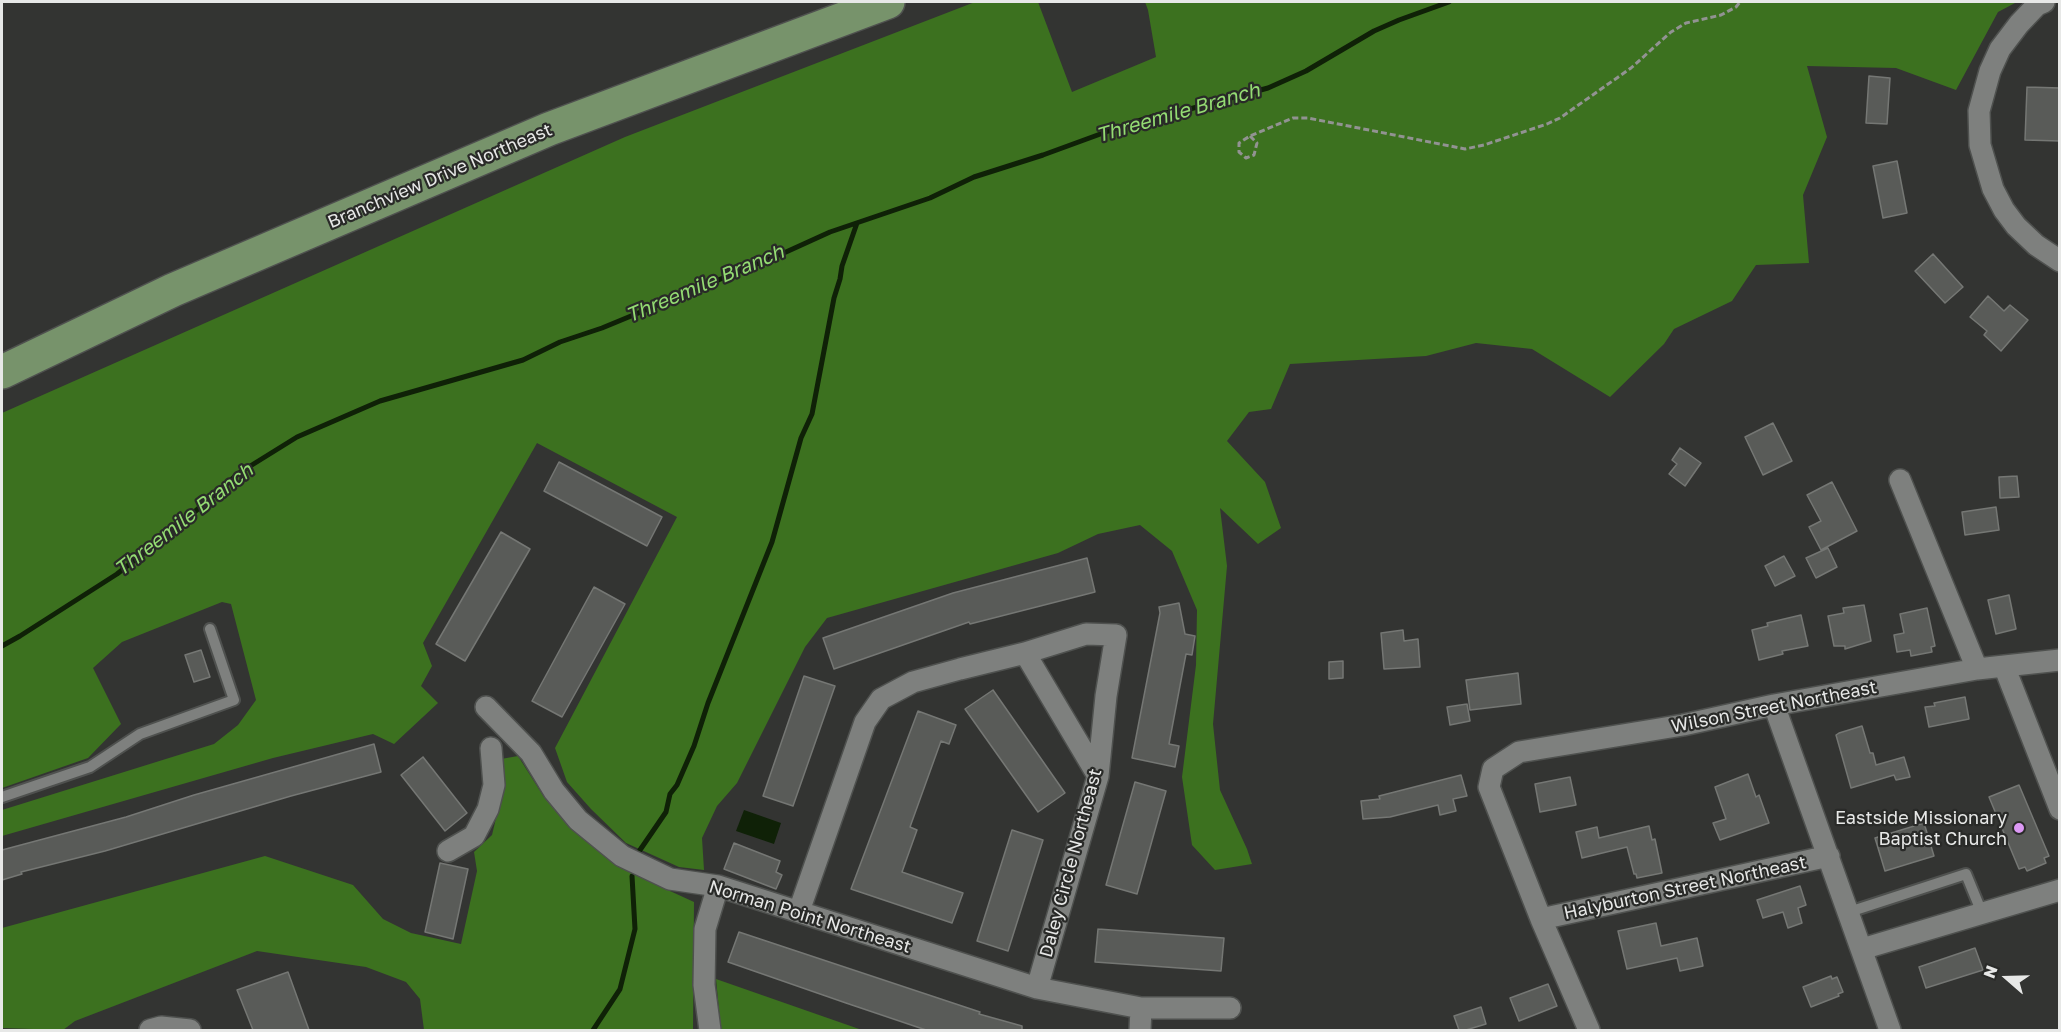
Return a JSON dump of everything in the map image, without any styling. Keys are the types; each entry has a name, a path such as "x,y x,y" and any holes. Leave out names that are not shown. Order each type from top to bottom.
{"main road":[{"name":"Branchview Drive Northeast","path":"2,372 173,290 538,134 888,2"}],"street":[{"path":"2044,2 2037,5 2019,24 2000,50 1990,71 1979,111 1980,145 1993,189 2004,210 2016,226 2036,245 2060,261"},
{"path":"1900,480 1977,669"},
{"name":"Daley Circle Northeast","path":"799,911 865,722 881,699 913,682 1025,653 1086,634 1116,635 1106,696 1098,776 1037,988"},
{"path":"1025,653 1098,776"},
{"name":"Wilson Street Northeast","path":"1541,919 1489,787 1493,769 1519,752 1683,725 1774,705 1977,669 2060,660"},
{"path":"2004,666 2060,809"},
{"path":"1774,705 1890,1030"},
{"name":"Norman Point Northeast","path":"448,851 474,836 488,809 494,784 486,707 531,753 554,791 578,820 622,856 670,879 718,886 1037,988 1141,1008 1230,1008"},
{"name":"Halyburton Street Northeast","path":"1541,919 1829,856"},
{"path":"710,1030 704,985 705,929 718,886"},
{"path":"1862,949 2060,890"},
{"path":"1541,919 1588,1030"},
{"path":"1140,1030 1141,1008"},
{"path":"150,1030 161,1026 190,1030"}],"lane":[{"path":"2,796 90,767 140,734 234,700 210,629"},
{"path":"1849,912 1966,874 1982,913"}],"path":[{"path":"1250,136 1257,143 1254,155 1246,158 1239,152 1239,143 1250,136 1293,118 1308,118 1465,149 1484,145 1560,118 1631,68 1671,32 1686,23 1720,15 1736,7 1740,2"}],"green space":[{"path":"975,2 1038,2 1072,92 1156,57 1145,2 2017,2 1998,12 1956,90 1896,68 1807,66 1827,137 1803,195 1809,263 1756,265 1732,301 1674,329 1664,344 1610,397 1532,349 1476,343 1426,356 1290,364 1271,409 1249,412 1227,441 1265,482 1281,528 1258,544 1220,508 1227,566 1213,724 1220,790 1252,864 1215,870 1192,845 1182,777 1196,665 1197,610 1172,551 1140,525 1098,534 1058,553 827,618 805,647 737,783 717,806 702,838 704,870 679,867 626,843 567,782 555,748 677,517 537,443 423,643 432,666 421,686 438,703 394,744 373,734 273,758 2,836 2,810 214,744 238,725 256,700 231,604 222,602 122,642 93,668 121,724 88,758 2,788 2,413 625,137"},
{"path":"518,756 544,797 594,846 646,880 694,902 693,1030 424,1030 420,999 406,982 366,967 257,951 75,1021 63,1030 2,1028 2,928 265,856 353,885 383,919 411,933 461,944 477,871 474,852 492,835 502,793 501,759"},
{"path":"716,979 862,1030 721,1030"}],"shaded area":[{"path":"744,810 781,823 774,844 736,831"}],"building":[{"path":"1869,76 1890,78 1887,124 1866,123"},
{"path":"2027,87 2060,88 2060,141 2025,140"},
{"path":"1897,161 1907,213 1883,218 1873,166"},
{"path":"1933,254 1963,287 1945,303 1915,271"},
{"path":"1988,296 2004,311 2010,305 2028,320 2001,351 1984,335 1987,331 1970,317"},
{"path":"1773,423 1792,461 1763,475 1745,437"},
{"path":"1680,448 1701,463 1685,486 1669,474 1677,464 1672,460"},
{"path":"559,462 662,517 647,546 544,491"},
{"path":"2017,476 2019,497 2000,498 1999,477"},
{"path":"1832,482 1857,531 1821,550 1809,527 1821,521 1807,495"},
{"path":"1996,507 1999,530 1965,535 1962,512"},
{"path":"501,532 530,549 465,661 436,644"},
{"path":"1828,548 1837,567 1816,578 1806,558"},
{"path":"1784,556 1795,576 1775,586 1765,566"},
{"path":"1087,558 1095,592 970,624 969,622 834,669 823,638 953,593"},
{"path":"594,587 625,604 562,717 532,701"},
{"path":"2009,595 2016,629 1996,634 1988,600"},
{"path":"1179,603 1185,634 1195,636 1192,655 1186,654 1169,744 1179,746 1175,767 1132,758 1160,613 1159,607"},
{"path":"1864,605 1871,641 1845,649 1845,646 1834,646 1828,616 1844,613 1843,608"},
{"path":"1927,608 1935,646 1931,647 1932,652 1911,656 1910,650 1897,652 1894,635 1904,633 1900,614"},
{"path":"1801,615 1808,646 1782,651 1783,654 1759,660 1752,630 1768,626 1767,623"},
{"path":"1403,630 1404,641 1418,639 1420,667 1384,669 1381,633"},
{"path":"201,650 210,677 194,682 185,655"},
{"path":"1343,661 1343,678 1329,679 1329,662"},
{"path":"1518,673 1521,704 1470,710 1466,680"},
{"path":"804,676 835,686 793,806 763,796"},
{"path":"993,690 1065,793 1038,812 965,709"},
{"path":"1965,697 1969,719 1929,727 1925,707"},
{"path":"1467,704 1470,721 1450,725 1447,707"},
{"path":"918,711 956,725 949,744 941,741 910,827 917,830 902,872 963,893 952,923 851,889"},
{"path":"1862,726 1876,765 1904,757 1910,777 1896,780 1894,775 1851,788 1836,735"},
{"path":"374,744 381,772 105,851 21,872 22,874 2,880 2,850 126,817 194,795"},
{"path":"423,757 467,813 445,831 401,775"},
{"path":"1748,774 1756,797 1759,795 1769,823 1720,840 1713,823 1726,819 1715,787"},
{"path":"1461,775 1467,796 1453,799 1456,811 1440,815 1438,805 1390,817 1363,819 1361,801 1380,799 1379,796"},
{"path":"1570,777 1576,805 1540,812 1535,784"},
{"path":"1135,782 1166,791 1137,894 1106,885"},
{"name":"Eastside Missionary Baptist Church","path":"2019,785 2049,856 2044,858 2046,863 2027,871 2025,867 2019,869 1989,797"},
{"path":"1924,823 1934,856 1885,871 1875,838"},
{"path":"1649,826 1652,840 1655,839 1662,873 1637,878 1627,847 1582,858 1576,832 1597,827 1599,838"},
{"path":"1012,830 1043,840 1008,951 977,941"},
{"path":"734,843 780,861 776,872 782,875 776,889 724,869"},
{"path":"440,863 468,869 453,939 425,932"},
{"path":"1800,886 1806,905 1798,908 1802,923 1788,928 1783,912 1763,918 1757,900"},
{"path":"1656,923 1661,946 1697,938 1703,966 1680,971 1677,958 1627,969 1618,931"},
{"path":"1098,929 1224,938 1221,971 1095,962"},
{"path":"739,932 980,1012 979,1014 1022,1026 1022,1030 926,1030 846,1003 728,962"},
{"path":"1975,948 1983,970 1926,988 1919,967"},
{"path":"288,972 309,1030 253,1030 237,990"},
{"path":"1831,976 1832,979 1837,977 1843,992 1838,994 1839,996 1811,1007 1803,987"},
{"path":"1548,984 1557,1006 1519,1021 1510,998"},
{"path":"1481,1007 1486,1024 1459,1030 1454,1016"}],"waterway":[{"name":"Threemile Branch","path":"2,646 117,574 183,522 239,473 297,437 380,401 523,360 560,342 602,328 830,232 930,198 974,177 1164,113 1186,110 1268,88 1306,71 1374,31 1449,2"},
{"path":"640,850 666,812 670,794 677,785 694,746 708,703 772,542 801,438 812,414 834,298 857,223"},
{"path":"593,1030 620,989 635,929 632,876"}],"place":[{"name":"Eastside Missionary Baptist Church","path":"2019,828"}]}
